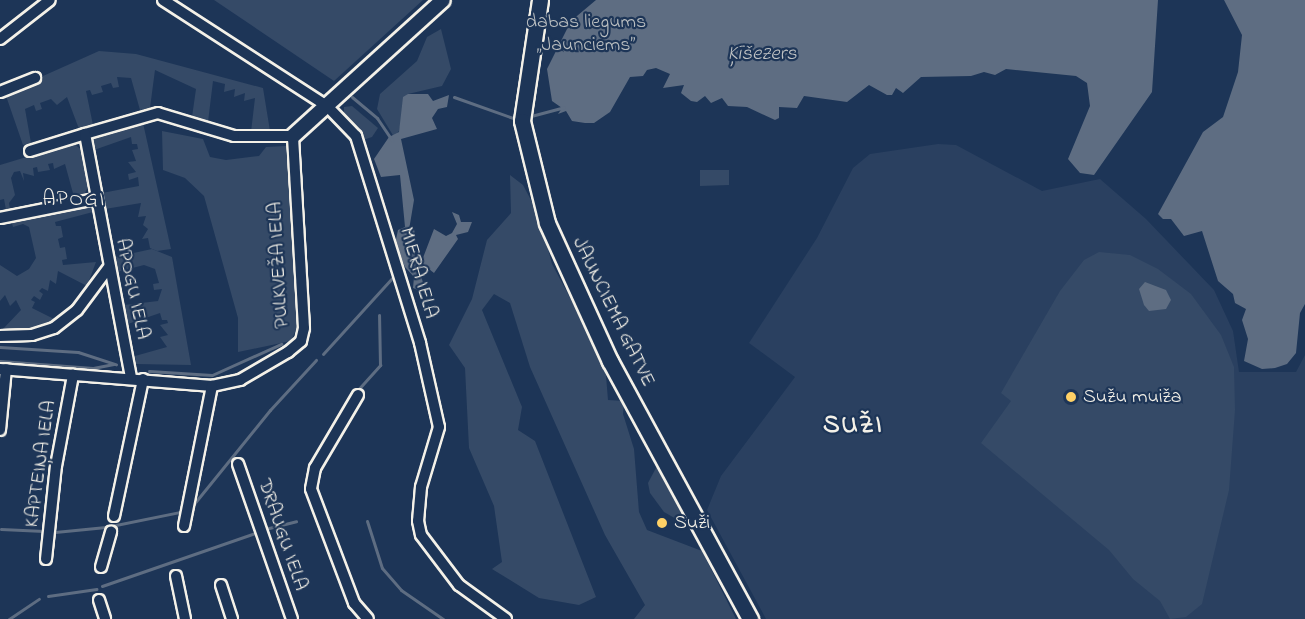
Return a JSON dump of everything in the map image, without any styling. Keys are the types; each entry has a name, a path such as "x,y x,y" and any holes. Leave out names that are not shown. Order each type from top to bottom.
{"main road":[{"name":"JAUNCIEMA GATVE","path":"540,0 522,121 547,223 610,361 750,619"}],"street":[{"path":"0,39 50,0"},
{"name":"MIERA IELA","path":"163,0 327,106 356,136 420,343 439,427 421,487 418,521 421,535 459,585 506,619"},
{"path":"30,151 158,113 234,136 292,136 443,0"},
{"path":"0,92 35,78"},
{"name":"APOGU IELA","path":"85,134 95,200 131,378"},
{"name":"PULKVEŽA IELA","path":"3,369 212,386 240,380 266,366 301,340 304,328 292,136"},
{"path":"0,218 95,200"},
{"path":"0,336 32,335 54,328 77,310 98,276 109,267"},
{"path":"0,430 3,369"},
{"name":"KAPTEIŅA IELA","path":"46,559 56,466 73,375"},
{"path":"114,516 143,379"},
{"path":"184,526 212,386"},
{"path":"358,395 315,468 311,489 354,603 368,619"},
{"name":"DRAUGU IELA","path":"238,464 292,619"},
{"path":"101,567 111,531"},
{"path":"176,576 185,619"},
{"path":"221,585 232,619"},
{"path":"99,600 105,619"}],"shaded area":[{"path":"214,0 423,0 334,81"},
{"path":"441,29 451,69 442,86 408,94 399,131 394,137 377,109 380,94 417,61 427,37"},
{"path":"99,51 136,54 263,88 270,131 251,132 255,98 244,101 245,93 234,97 235,89 224,92 225,84 213,81 208,122 192,117 196,89 155,70 150,108 140,110 131,78 117,77 119,87 113,88 111,83 101,86 103,92 92,95 90,90 86,91 93,125 79,129 67,97 57,105 51,99 40,103 42,109 36,111 34,105 25,109 31,143 23,145 5,93"},
{"path":"352,106 378,128 372,137 363,140 344,113 344,107"},
{"path":"139,121 143,123 171,249 157,251 150,248 148,238 142,239 148,229 143,225 146,216 138,217 141,203 105,209 102,193 139,186 138,177 129,180 128,174 136,172 128,162 136,161 132,150 138,149 137,144 132,144 131,137 94,150 92,141 100,133 108,134"},
{"path":"162,131 203,139 210,157 226,160 259,156 266,147 286,146 300,320 291,341 238,352 238,318 204,196 185,178 163,170"},
{"path":"73,143 83,151 90,183 84,195 74,197 65,164 54,169 53,163 48,164 50,170 38,172 37,167 33,168 34,176 23,173 24,181 20,171 14,172 11,178 15,195 9,203 10,209 6,210 4,199 0,200 0,165"},
{"path":"938,144 956,145 1042,191 1100,179 1146,219 1214,290 1233,331 1239,372 1296,372 1305,355 1305,619 766,619 707,510 721,476 795,377 749,343 817,238 853,168 870,154"},
{"path":"700,170 729,170 729,185 700,186"},
{"path":"510,175 523,185 539,215 552,264 605,363 608,400 624,401 623,414 634,449 639,512 647,530 702,551 736,619 634,619 645,605 605,535 530,367 510,303 494,294 482,310 522,407 518,430 535,441 596,597 579,605 539,598 492,569 502,562 494,506 469,448 465,368 449,345 472,299 487,240 511,213"},
{"path":"91,205 93,212 55,222 56,226 61,226 63,237 58,239 60,248 65,247 67,259 62,260 63,265 96,262 87,286 58,271 56,284 50,280 48,291 42,288 39,291 43,294 40,300 34,296 31,300 35,302 32,308 56,320 31,330 2,330 21,310 16,300 10,306 5,295 0,301 0,265 17,276 29,269 36,258 29,227 23,224 13,227 11,220"},
{"path":"152,249 172,257 191,365 136,364 135,356 167,347 160,337 168,335 160,325 168,323 167,320 162,320 160,313 128,324 124,305 158,301 162,289 154,290 153,284 159,283 155,269 144,265 117,272 115,257"},
{"path":"1099,252 1130,255 1158,269 1191,294 1221,335 1234,367 1235,410 1229,490 1202,604 1186,617 1170,619 1160,601 1133,579 1109,550 981,443 1011,401 1001,393 1060,291 1084,260"},
{"path":"657,466 688,520 685,524 664,512 650,493 648,483"}],"water":[{"name":"Ķīšezers","path":"596,0 1158,0 1152,92 1094,175 1080,173 1068,159 1090,106 1087,83 1076,76 1006,69 995,75 984,72 971,76 921,77 903,93 896,88 892,95 887,95 869,85 847,102 804,96 797,108 779,107 779,118 775,120 747,107 728,106 722,98 711,103 705,96 697,102 691,101 681,93 684,85 663,88 670,74 656,68 647,70 643,76 630,77 610,112 594,123 572,121 566,111 558,114 562,108 552,101 547,69 571,21"},
{"path":"1224,0 1305,0 1305,304 1300,313 1296,353 1287,364 1275,368 1262,369 1244,361 1248,339 1242,320 1246,309 1235,303 1233,294 1218,281 1202,231 1184,236 1171,219 1163,219 1158,214 1203,132 1223,117 1238,72 1242,35"},
{"path":"408,94 428,94 433,101 449,95 447,107 438,109 432,118 437,129 401,139 414,200 409,230 414,229 415,235 411,242 424,286 418,290 413,288 414,277 405,267 395,244 398,230 405,227 400,175 381,177 374,159 389,137 399,132 403,97"},
{"path":"452,212 459,215 461,222 472,222 468,232 456,235 458,239 434,273 421,263 434,229 446,236 452,233 457,224"},
{"path":"1145,282 1166,290 1171,300 1166,309 1149,311 1144,305 1139,289"}],"waterway":[{"path":"352,97 377,118 392,140"},
{"path":"454,97 513,118"},
{"path":"531,116 564,107"},
{"path":"323,354 393,277"},
{"path":"355,393 380,365 379,315"},
{"path":"149,371 212,375 281,344"},
{"path":"0,347 78,352 116,364"},
{"path":"193,505 270,410 316,360"},
{"path":"0,361 93,368 114,364"},
{"path":"55,532 106,527 180,512"},
{"path":"265,529 296,521"},
{"path":"367,521 382,568 401,590 443,619"},
{"path":"1,529 44,531"},
{"path":"102,586 258,532"},
{"path":"48,596 96,589"},
{"path":"9,619 39,599"}],"place":[{"name":"Sužu muiža","path":"1071,397"},
{"name":"Suži","path":"662,523"}],"district":[{"name":"APOGI","path":"74,200"},
{"name":"SUŽI","path":"853,427"}],"park label":[{"name":"dabas liegums „Jaunciems”","path":"586,34"}]}
